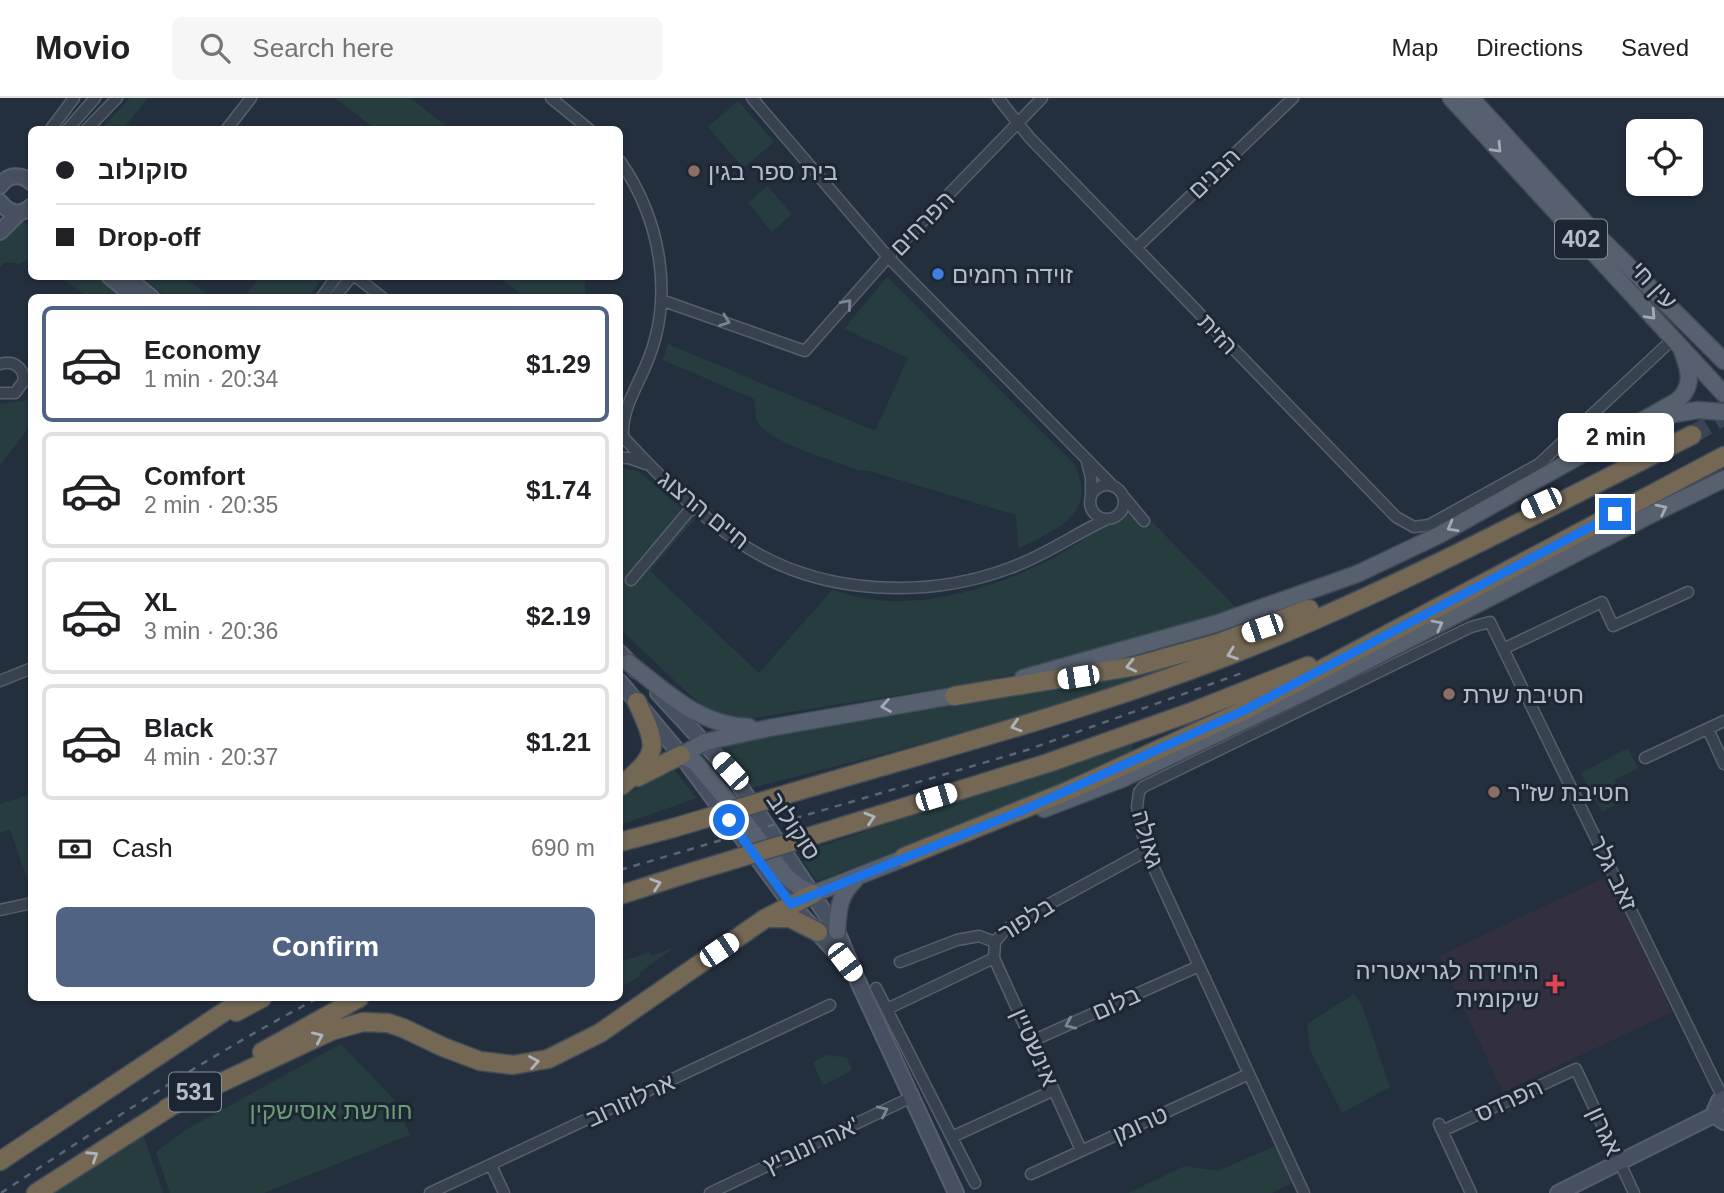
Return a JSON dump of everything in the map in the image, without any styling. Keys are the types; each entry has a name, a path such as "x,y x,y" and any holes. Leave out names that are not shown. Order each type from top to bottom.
{"highway":[{"path":"623,841 1072,709 1247,648 1432,566 1692,435 1328,601 1262,628 1136,666 954,696"},
{"path":"904,857 1068,791 1243,711 1724,456"},
{"path":"623,894 1048,763 1298,671 1440,607"},
{"path":"623,784 647,762 653,746 652,733 637,702"},
{"path":"623,785 681,755"},
{"path":"167,1108 331,1031 363,1022 396,1025 443,1048 480,1061 513,1065 548,1059 600,1033 766,918 813,894"},
{"path":"766,918 790,918 818,932"},
{"path":"125,1079 241,1001"},
{"name":"531","path":"0,1161 125,1079 257,1001"},
{"name":"531","path":"36,1193 167,1108 354,1001"}],"main road":[{"name":"עין חי","path":"1451,98 1717,383"},
{"name":"עין חי","path":"1471,98 1589,227 1724,361"},
{"path":"0,202 9,211 26,211"},
{"path":"0,232 26,211"},
{"path":"114,280 131,294"},
{"path":"130,280 147,294"},
{"path":"681,755 705,743 769,728 954,696 1162,640 1357,574 1439,535 1677,401 1686,391 1690,378 1678,344"},
{"name":"402","path":"1717,383 1724,394"},
{"path":"1640,423 1689,411 1724,412"},
{"path":"1706,486 1724,472"},
{"path":"681,755 695,762 786,876 813,894 904,857 1039,811 1122,779 1326,682 1706,486 1724,480"},
{"path":"624,658 692,711 712,722 736,727 769,728"},
{"name":"סוקולוב","path":"624,658 730,771 837,931 956,1193"},
{"name":"סוקולוב","path":"623,686 681,755 791,904 855,975"},
{"path":"837,931 838,908 842,896 850,884 861,875"},
{"path":"1558,1193 1619,1162 1720,1118 1716,1105 1723,1098"}],"street":[{"path":"53,126 74,98"},
{"path":"70,126 95,98"},
{"path":"90,126 117,98"},
{"path":"229,126 251,98"},
{"path":"551,98 585,126"},
{"path":"752,98 888,257 1123,496 1144,521 1110,519 1095,515 1090,500"},
{"name":"הזית","path":"998,98 1029,137 1396,517 1414,527 1429,524 1539,464 1678,344"},
{"name":"הפרחים","path":"661,300 805,351 888,257 1042,98"},
{"name":"הבנים","path":"1136,248 1293,98"},
{"path":"236,126 239,113"},
{"path":"623,166 638,191 654,234 660,266 661,300 651,352 623,409"},
{"path":"338,294 350,280"},
{"path":"359,280 378,294"},
{"path":"0,364 13,363 28,375"},
{"path":"19,390 24,381 22,370"},
{"path":"0,393 10,395 28,389"},
{"path":"623,429 627,404"},
{"name":"חיים הרצוג","path":"623,436 693,506 746,547 781,565 833,581 880,587 942,585 980,578 1013,567 1110,519"},
{"path":"1075,535 1084,522 1090,500 1091,474 1083,456"},
{"path":"623,457 650,466"},
{"path":"1090,500 1099,487 1114,487"},
{"path":"1110,519 1123,508 1123,496"},
{"path":"631,580 693,506"},
{"path":"1505,648 1602,602 1614,626 1688,592"},
{"name":"גאולה","path":"1304,1193 1146,851 1136,799 1143,787 1471,627 1490,622 1505,648"},
{"name":"זאב גלר","path":"1505,648 1723,1098"},
{"path":"0,681 28,670"},
{"path":"1645,758 1724,722"},
{"path":"1708,729 1724,764"},
{"name":"בלפור","path":"900,962 957,940 979,936 995,942 1004,931 1023,919 1146,851"},
{"path":"0,910 28,904"},
{"name":"אינשטיין","path":"995,942 995,958 1081,1150"},
{"name":"בלפור","path":"887,1009 995,958"},
{"name":"בלום","path":"1032,1041 1199,966"},
{"path":"876,988 975,1183"},
{"name":"ארלוזורוב","path":"430,1193 830,1005"},
{"name":"הפרדס","path":"1472,1193 1440,1127 1576,1069"},
{"name":"אגרון","path":"1576,1069 1634,1193"},
{"name":"טרומן","path":"1031,1174 1249,1074"},
{"path":"952,1138 1054,1090"},
{"name":"אהרונוביץ'","path":"710,1193 912,1097"},
{"path":"491,1165 503,1193"}],"shaded area":[{"name":"היחידה לגריאטריה שיקומית","path":"1608,876 1672,1012 1503,1092 1439,956"}],"green space":[{"path":"130,98 148,98 125,126 104,126"},
{"path":"335,98 410,98 446,126 371,126"},
{"path":"738,101 774,142 743,168 708,127"},
{"path":"767,186 792,214 772,232 748,203"},
{"path":"20,221 28,224 28,260 19,264 5,262 0,268 0,241"},
{"path":"887,277 1074,464 1080,481 1081,496 1070,518 1059,527 1018,549 1016,515 858,470 788,444 774,437 757,421 754,399 663,360 668,344 875,431 908,358 844,329"},
{"path":"63,280 101,280 121,294 84,294"},
{"path":"144,280 187,280 208,294 163,294"},
{"path":"258,280 321,280 311,294 246,294"},
{"path":"502,280 584,280 586,294 522,294"},
{"path":"28,400 28,429 0,465 0,404"},
{"path":"623,468 640,472 694,520 650,571 759,673 832,590 863,598 912,601 938,598 989,585 1059,555 1122,515 1126,495 1241,613 1147,642 975,683 752,718 726,718 705,709 623,632"},
{"path":"1154,668 1154,675 1054,707 748,789 717,748 766,733 953,704"},
{"path":"1133,741 1131,752 1006,811 817,881 798,854"},
{"path":"1628,748 1638,768 1614,780 1624,800 1602,812 1581,773"},
{"path":"674,770 697,798 623,824 623,796"},
{"path":"28,795 28,882 10,829 0,833 0,804"},
{"path":"675,947 640,972 639,977 623,984 623,961 650,952 651,956"},
{"path":"1354,994 1362,1005 1390,1087 1342,1113 1310,1050 1307,1024"},
{"name":"חורשת אוסישקין","path":"341,1044 394,1099 410,1135 264,1193 170,1193 156,1152 187,1129"},
{"path":"828,1055 847,1058 852,1070 823,1086 813,1062"},
{"path":"143,1134 163,1193 52,1193"},
{"path":"1275,1146 1293,1183 1272,1193 1128,1193 1185,1166 1218,1171"}],"tunnel":[{"path":"1692,435 1724,416"}],"railway":[{"path":"623,869 1027,750 1242,673"},
{"path":"1,1193 197,1067 312,1001"}],"place":[{"name":"בית ספר בגין","path":"694,171"},
{"name":"זוידה רחמים","path":"938,274"},
{"name":"חטיבת שרת","path":"1449,694"},
{"name":"חטיבת שז\"ר","path":"1494,792"},
{"name":"היחידה לגריאטריה שיקומית","path":"1555,984"}],"route":[{"path":"729,820 791,904 1026,809 1243,711 1615,514"}]}
